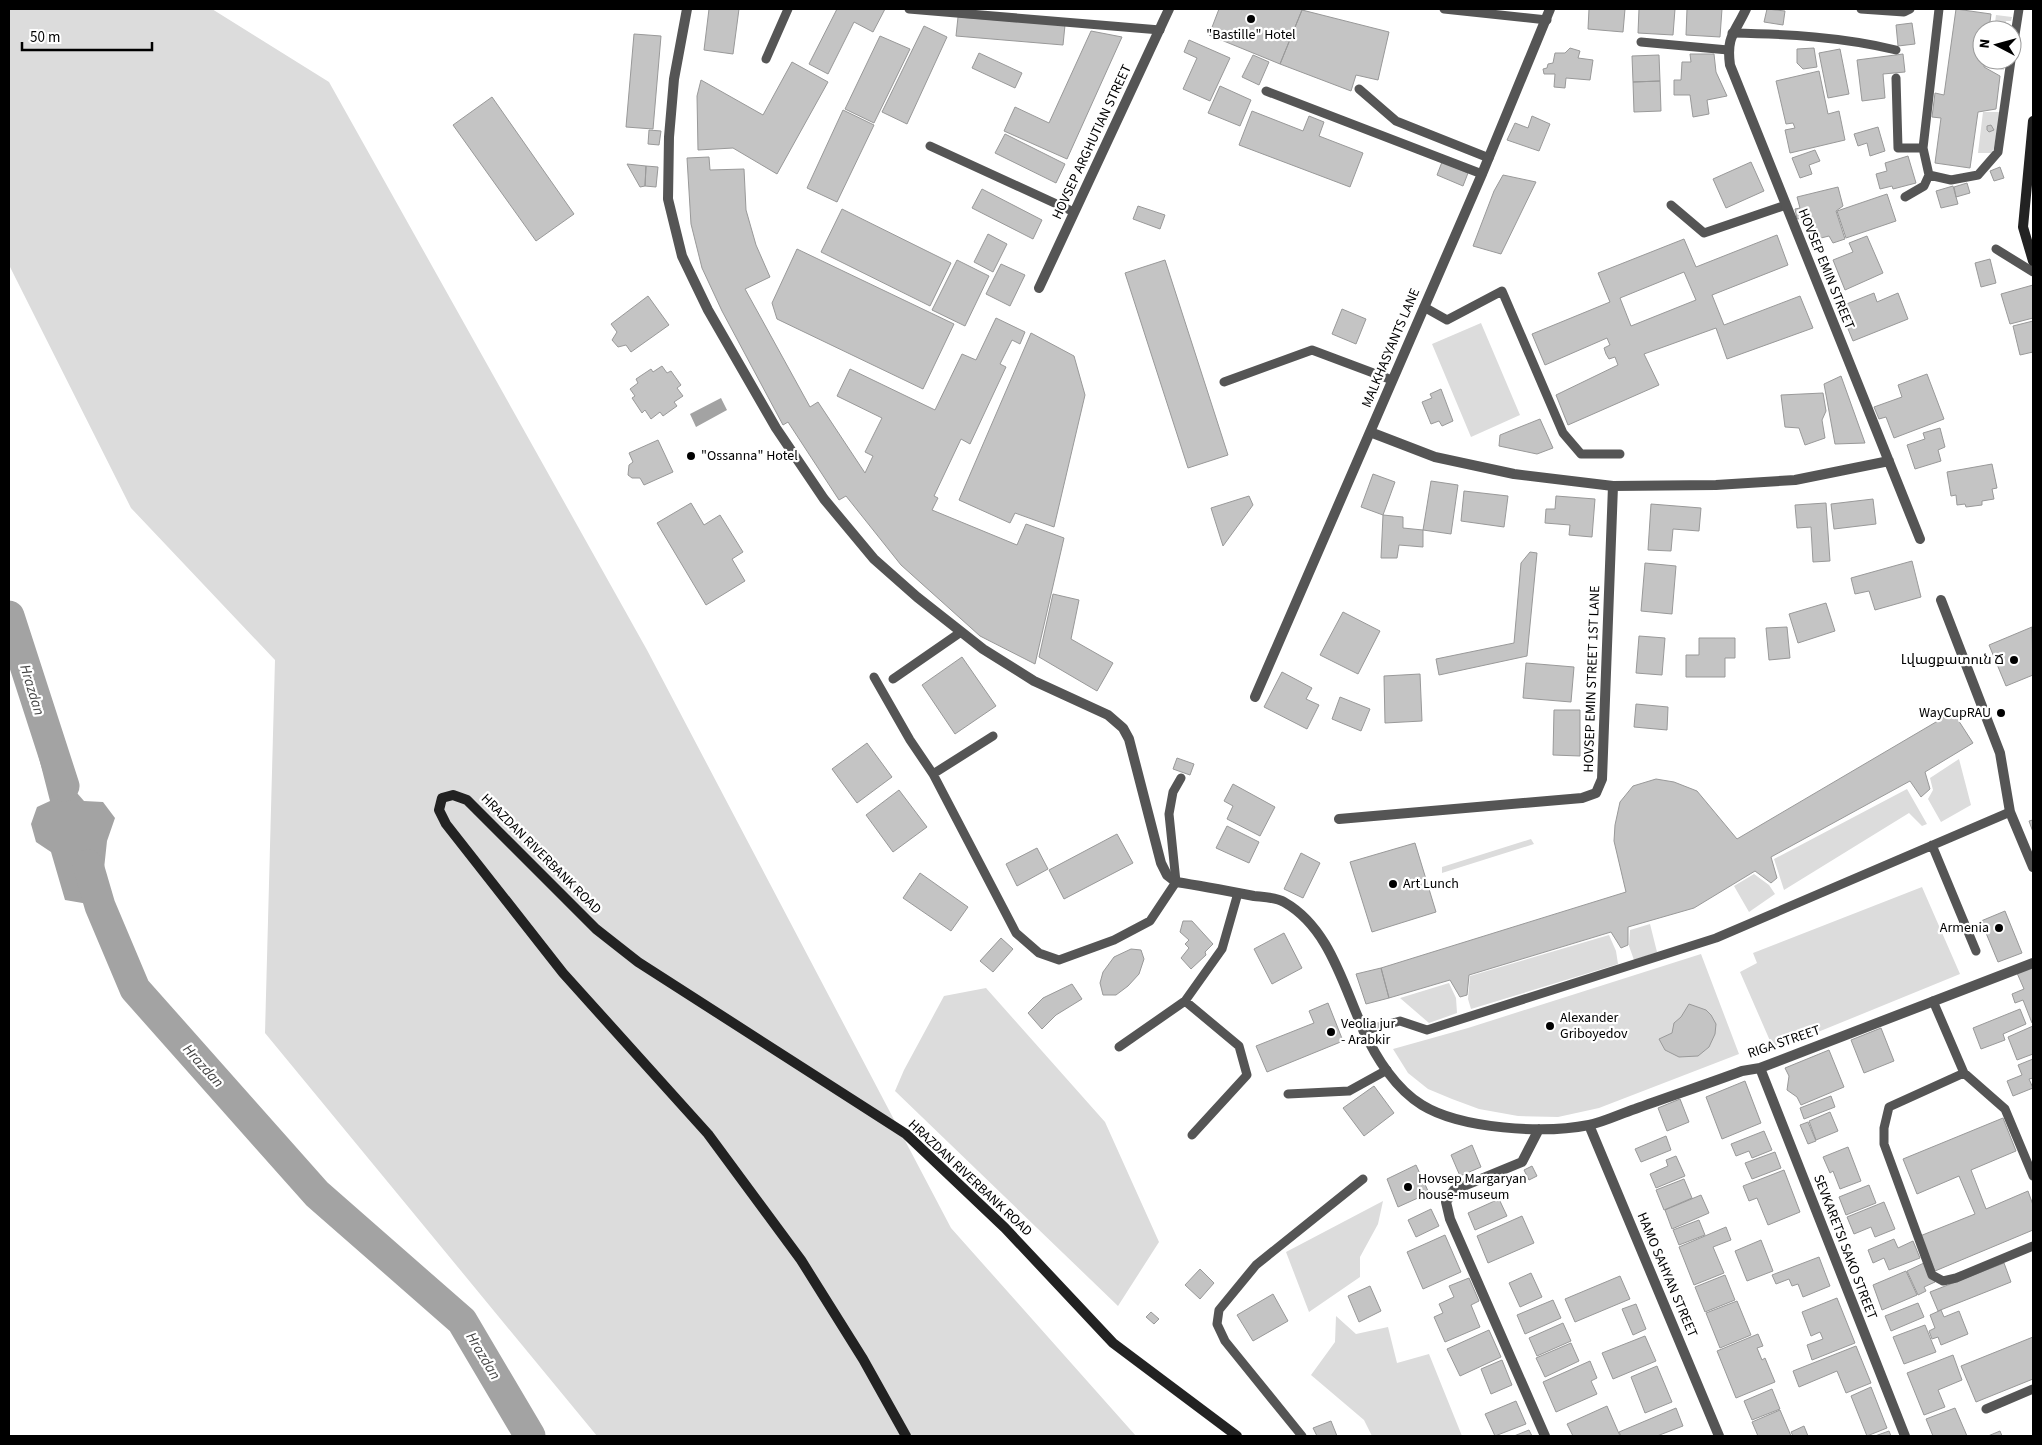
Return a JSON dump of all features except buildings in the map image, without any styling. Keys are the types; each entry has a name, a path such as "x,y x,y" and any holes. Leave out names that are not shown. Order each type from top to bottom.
{"street":[{"path":"687,9 674,79 668,161 668,199 682,256 708,310 776,428 824,499 874,559 983,649 1034,681 1108,715 1123,728 1134,758 1161,863 1168,875 1176,882"},
{"name":"HOVSEP ARGHUTIAN STREET","path":"1039,288 1170,9"},
{"name":"MALKHASYANTS LANE","path":"1255,697 1489,158 1550,9"},
{"name":"HOVSEP EMIN STREET","path":"1746,9 1732,33 1728,50 1730,66 1920,539"},
{"path":"2033,121 2023,227 2033,261"},
{"path":"1370,432 1435,457 1514,474 1613,486 1716,485 1795,480 1889,461"},
{"name":"HOVSEP EMIN STREET 1ST LANE","path":"1339,819 1572,799 1596,793 1602,779 1613,486"},
{"path":"1941,600 2000,753 2010,812 2033,867"},
{"name":"HRAZDAN RIVERBANK ROAD","path":"906,1436 863,1359 801,1260 708,1134 563,973 446,824 439,810 442,798 453,795 467,800 596,929 638,962 906,1134 1005,1228 1113,1343 1237,1436"},
{"name":"RIGA STREET","path":"1176,882 1282,900 1304,917 1320,938 1345,982 1363,1031 1376,1056 1398,1084 1421,1104 1442,1114 1471,1123 1505,1128 1539,1129 1589,1125 1742,1071 1760,1068 2033,962"},
{"name":"SEVKARETSI SAKO STREET","path":"1760,1068 1905,1436"},
{"name":"HAMO SAHYAN STREET","path":"1589,1125 1719,1436"},
{"path":"1539,1129 1522,1162 1454,1190 1446,1202 1450,1219 1545,1436"}],"lane":[{"path":"766,59 788,9"},
{"path":"909,9 1160,30"},
{"path":"1444,9 1547,20"},
{"path":"1861,9 1904,12 1910,9"},
{"path":"1905,197 1924,186 1929,175 1923,148 1939,9"},
{"path":"1732,33 1778,34 1896,50"},
{"path":"1641,42 1728,50"},
{"path":"1929,175 1951,180 1978,175 1998,152 2010,70"},
{"path":"1896,78 1898,148 1923,148"},
{"path":"1359,88 1396,121 1489,158"},
{"path":"1266,91 1482,174"},
{"path":"930,146 1074,212"},
{"path":"1672,205 1704,233 1786,205"},
{"path":"1996,249 2033,272"},
{"path":"1424,307 1447,320 1502,291 1563,433 1581,454 1620,454"},
{"path":"1224,382 1312,350 1392,380"},
{"path":"893,679 961,632"},
{"path":"874,677 910,740 933,774 1016,933 1039,953 1059,960 1114,940 1150,922 1176,882 1169,814 1173,792 1181,778"},
{"path":"933,774 993,736"},
{"path":"1363,1031 1400,1021 1427,1030 1716,938 2010,812"},
{"path":"1932,845 1976,951"},
{"path":"1119,1047 1186,1001 1222,949 1238,893"},
{"path":"1186,1001 1239,1046 1246,1074 1192,1135"},
{"path":"1933,1001 1964,1073 2005,1110 2033,1176"},
{"path":"1288,1094 1348,1091 1388,1070"},
{"path":"1964,1073 1889,1107 1884,1128 1884,1144 1932,1275 1943,1281 1956,1278 2033,1246"},
{"path":"1302,1436 1225,1341 1217,1324 1219,1310 1256,1266 1363,1179"},
{"path":"1986,1409 2033,1389"}],"shaded area":[{"path":"9,9 212,9 329,82 647,650 951,1228 1136,1436 597,1436 265,1033 275,660 131,508 9,265"},
{"path":"1996,15 2012,17 2011,20 1995,20"},
{"path":"1983,112 2000,112 1994,148 1991,153 1978,153"},
{"path":"1481,323 1520,415 1471,437 1432,344"},
{"path":"721,398 727,410 696,427 690,414"},
{"path":"51,745 66,745 77,793 84,801 103,802 115,818 107,841 100,906 65,900 51,852 36,842 31,824 37,807 50,801 38,754"},
{"path":"1959,759 1971,805 1941,822 1928,799 1933,790 1930,778"},
{"path":"1907,789 1927,824 1922,826 1909,813 1784,890 1774,859"},
{"path":"1531,839 1534,844 1442,873 1442,867"},
{"path":"1754,874 1769,885 1775,894 1749,912 1734,886"},
{"path":"1922,887 1960,974 1774,1050 1740,972 1757,963 1753,953"},
{"path":"1650,924 1657,952 1634,960 1629,946 1630,930"},
{"path":"1609,935 1616,951 1618,964 1471,1009 1468,999 1470,976"},
{"path":"1701,954 1739,1054 1599,1108 1558,1117 1518,1116 1479,1109 1428,1089 1408,1073 1393,1049 1468,1028"},
{"path":"1449,983 1456,998 1457,1013 1429,1023 1400,998"},
{"path":"986,988 1105,1122 1159,1242 1118,1306 895,1091 904,1070 944,996"},
{"path":"1383,1201 1378,1224 1360,1257 1360,1277 1309,1312 1286,1252"},
{"path":"1336,1316 1356,1334 1388,1327 1397,1363 1429,1354 1462,1436 1372,1436 1364,1420 1311,1375 1335,1342"}],"waterway":[{"name":"Hrazdan","path":"9,616 64,786"},
{"name":"Hrazdan","path":"88,865 100,906 135,989 317,1194 462,1321 530,1436"}],"place":[{"name":"\"Bastille\" Hotel","path":"1251,19"},
{"name":"\"Ossanna\" Hotel","path":"691,456"},
{"name":"Լվացքատուն Ճ","path":"2014,660"},
{"name":"WayCupRAU","path":"2001,713"},
{"name":"Art Lunch","path":"1393,884"},
{"name":"Armenia","path":"1999,928"},
{"name":"Alexander Griboyedov","path":"1550,1026"},
{"name":"Veolia jur - Arabkir","path":"1331,1032"},
{"name":"Hovsep Margaryan house-museum","path":"1408,1187"}]}
